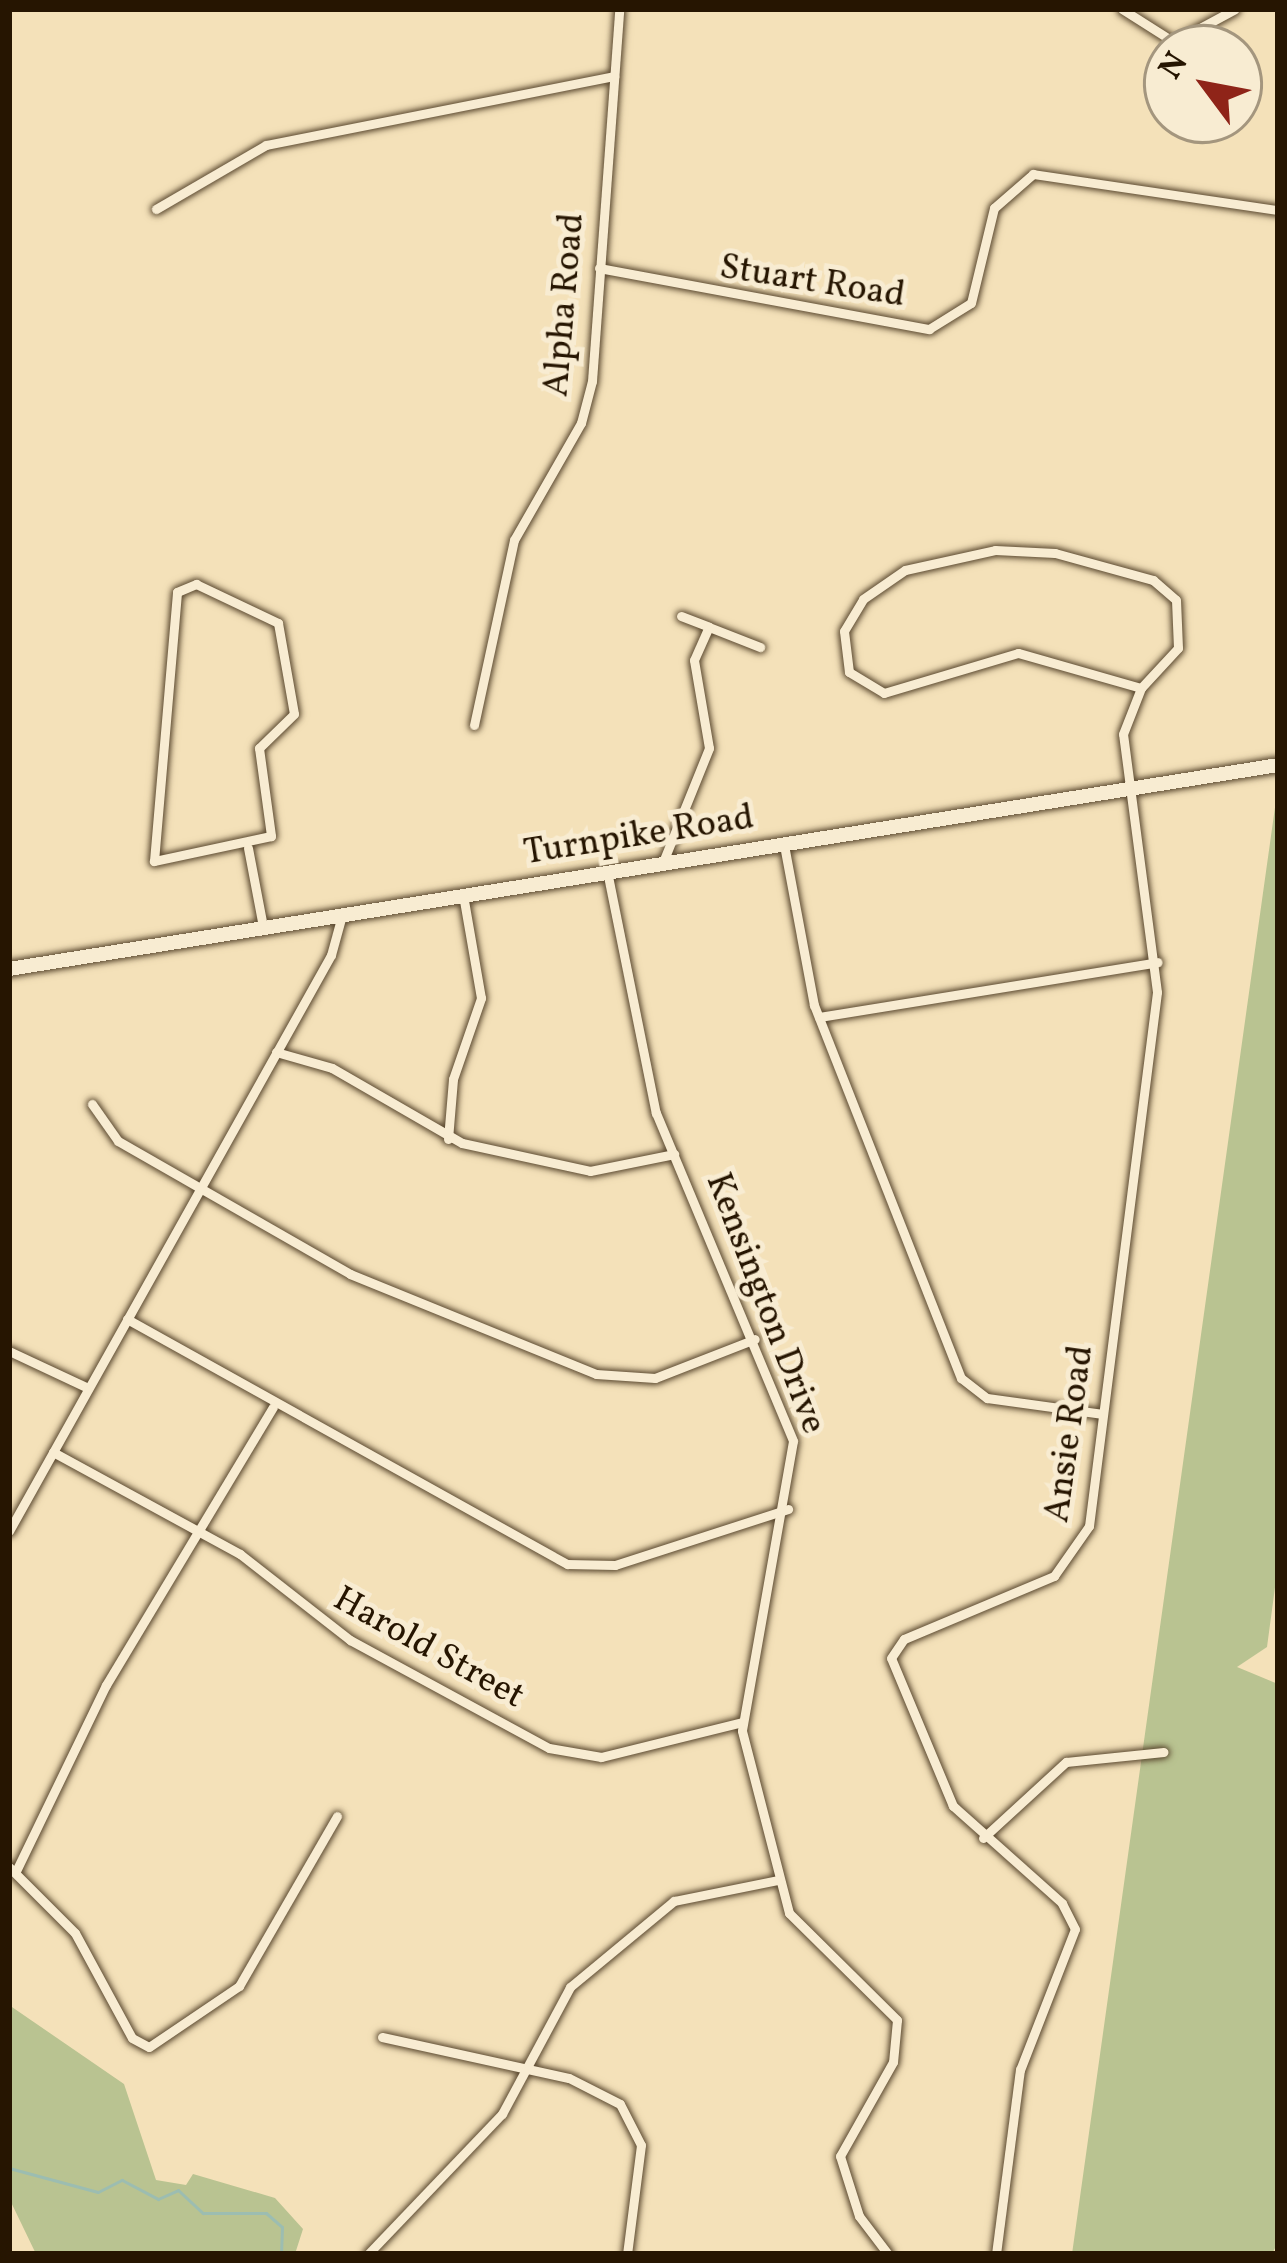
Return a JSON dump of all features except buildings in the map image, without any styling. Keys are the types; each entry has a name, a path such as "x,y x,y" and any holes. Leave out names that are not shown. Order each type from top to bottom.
{"main road":[{"name":"Turnpike Road","path":"9,969 1278,765"}],"street":[{"name":"Alpha Road","path":"474,724 514,540 587,406 619,9"},
{"path":"1122,9 1174,42 1235,9"},
{"path":"156,208 266,145 614,76"},
{"name":"Stuart Road","path":"599,268 929,329 971,303 994,208 1033,174 1278,210"},
{"path":"995,550 1055,553 1153,580 1176,600 1178,648 1141,688 1018,652 884,693 849,672 844,631 863,599 905,570 995,550"},
{"path":"196,584 278,623 295,700 259,748 273,828 248,848 159,861 147,850 177,592 196,584"},
{"path":"680,616 760,647"},
{"path":"663,862 710,748 689,679 709,627"},
{"name":"Ansie Road","path":"996,2254 1020,2070 1076,1935 1062,1903 983,1838 947,1798 891,1654 1070,1562 1088,1526 1158,962 1123,721 1141,688"},
{"path":"784,845 819,1017 964,1384 987,1398 1103,1414"},
{"path":"248,848 263,927"},
{"name":"Kensington Drive","path":"607,871 647,1077 674,1154 794,1442 788,1509 742,1722 778,1880 801,1930 873,1984 897,2020 893,2062 840,2156 859,2216 888,2254"},
{"path":"448,1139 453,1079 481,998 463,895"},
{"path":"9,1531 276,1052 342,915"},
{"path":"819,1017 1158,962"},
{"path":"276,1052 341,1072 448,1139 590,1171 674,1154"},
{"path":"92,1104 112,1137 377,1288 604,1376 655,1378 755,1340"},
{"path":"127,1319 273,1406 580,1567 788,1509"},
{"path":"9,1352 88,1388"},
{"path":"273,1406 106,1685 13,1869 86,1948 132,2038 159,2045 239,1986 337,1816"},
{"name":"Harold Street","path":"53,1452 199,1532 337,1633 549,1748 601,1757 742,1722"},
{"path":"983,1838 1066,1762 1163,1752"},
{"path":"368,2254 494,2124 565,1992 653,1916 696,1893 778,1880"},
{"path":"382,2038 525,2067 601,2091 636,2127 627,2254"}],"green space":[{"path":"1278,786 1278,1565 1267,1647 1237,1667 1278,1684 1278,2242 1272,2254 1072,2254"},
{"path":"9,2005 124,2084 156,2180 186,2185 193,2174 275,2198 303,2229 295,2254 36,2254 9,2198"}],"waterway":[{"path":"9,2168 98,2192 122,2180 158,2199 178,2190 203,2213 266,2213 282,2227 281,2254"}]}
